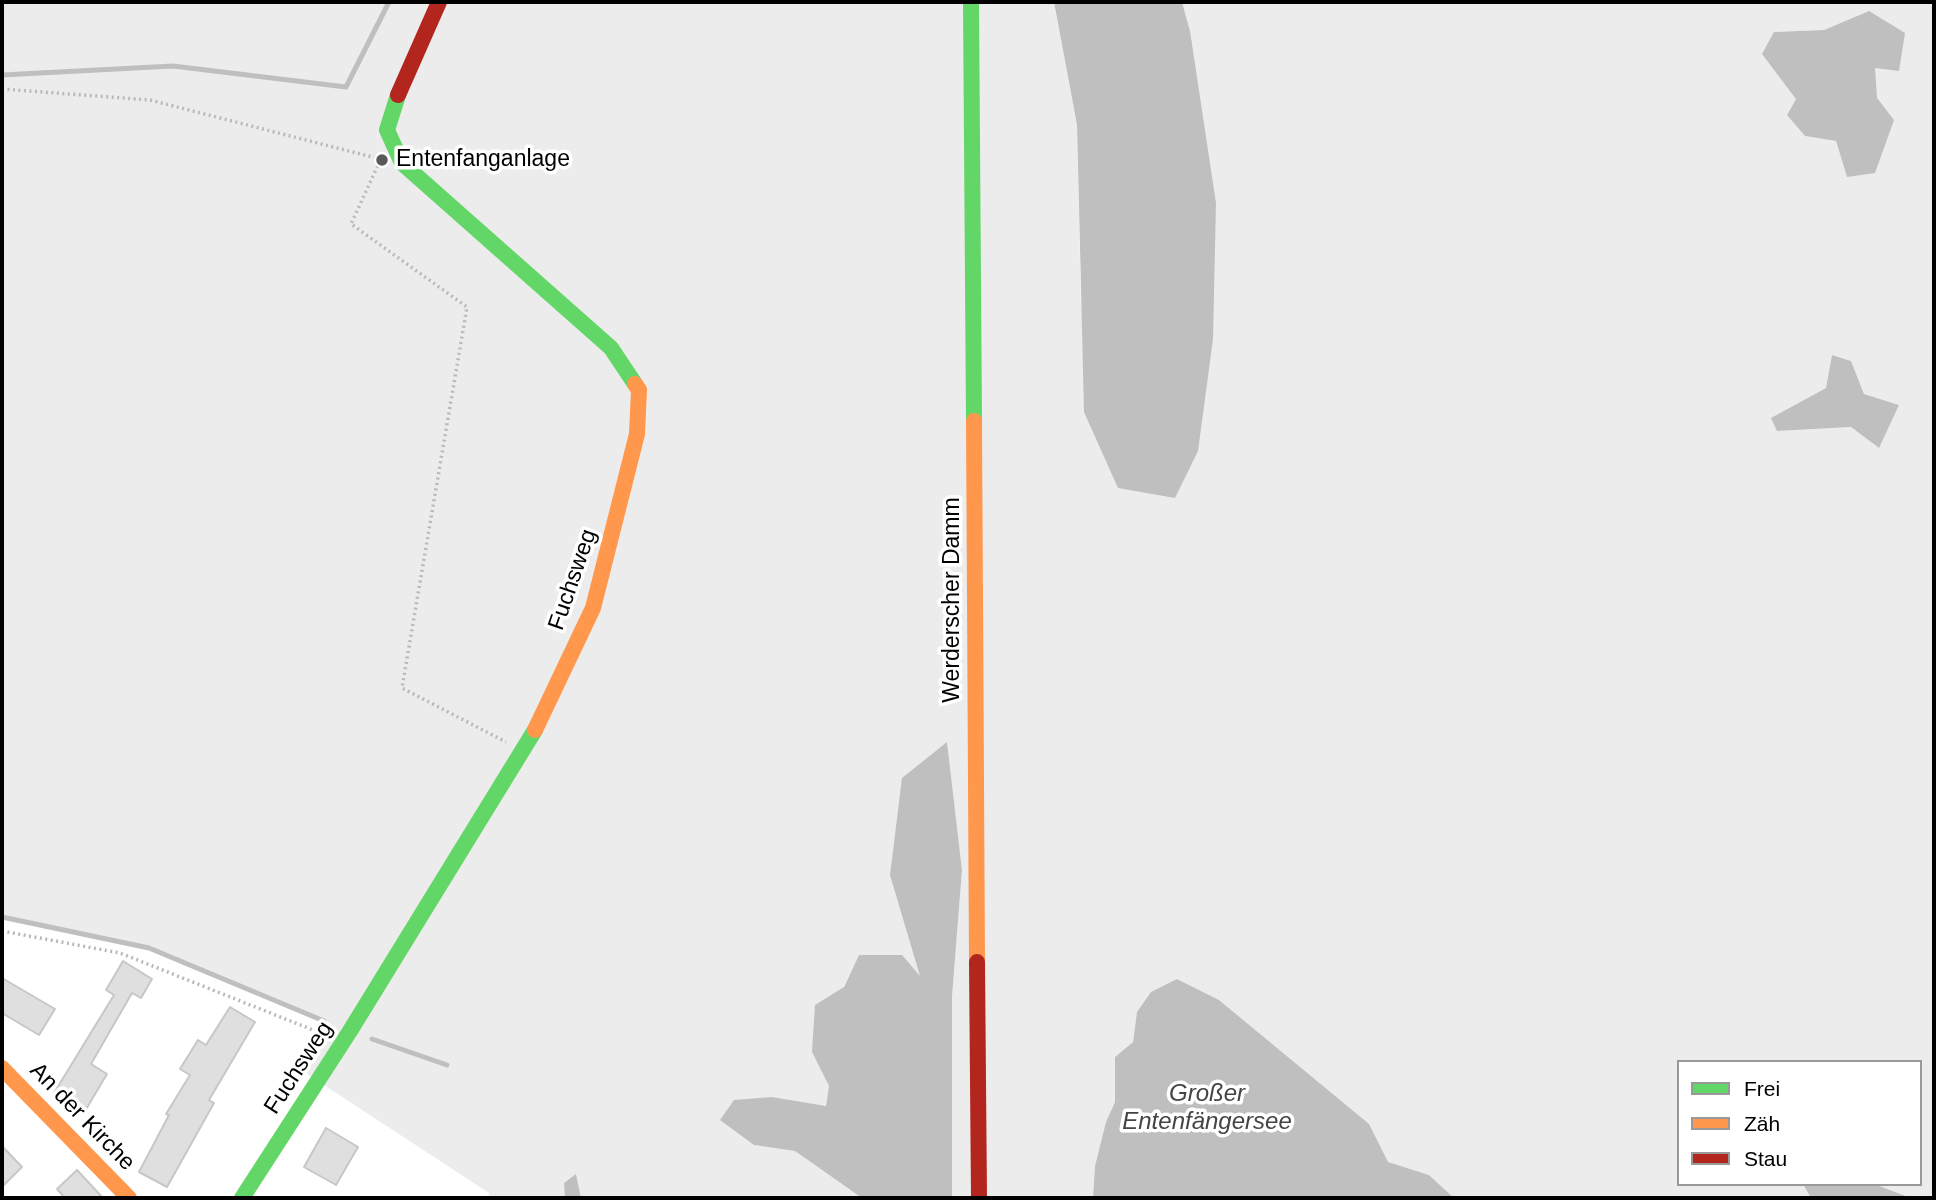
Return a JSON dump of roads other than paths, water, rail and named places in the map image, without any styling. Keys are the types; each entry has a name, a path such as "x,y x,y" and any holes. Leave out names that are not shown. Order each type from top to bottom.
{"street":[{"name":"Fuchsweg","path":"242,1198 343,1042 536,728 593,608 637,434 639,390 611,348 402,163 387,130 400,88 439,2"},
{"name":"Werderscher Damm","path":"971,2 979,1198"},
{"name":"An der Kirche","path":"2,1068 129,1198"}],"water":[{"path":"1054,2 1182,2 1190,31 1216,203 1213,339 1198,451 1175,498 1118,488 1084,412 1077,125"},
{"path":"1869,11 1905,33 1899,71 1875,68 1877,98 1894,120 1875,173 1847,177 1836,141 1805,136 1787,115 1796,99 1762,54 1774,32 1824,30"},
{"path":"1832,355 1851,361 1864,394 1899,405 1879,448 1851,427 1777,431 1771,418 1826,388"},
{"path":"947,742 962,870 952,997 952,1197 862,1198 795,1151 754,1145 720,1120 734,1100 772,1097 826,1106 829,1086 812,1052 815,1005 844,987 859,955 902,955 920,976 890,875 902,778"},
{"name":"Großer Entenfängersee","path":"1177,979 1219,1000 1369,1124 1388,1162 1429,1175 1454,1198 1093,1198 1095,1166 1106,1122 1115,1102 1115,1057 1133,1042 1137,1012 1151,992"},
{"path":"576,1174 581,1198 565,1198 564,1183"},
{"path":"1804,1186 1879,1186 1911,1198 1811,1198"}],"waterway":[{"path":"2,75 173,66 346,87 389,2"},
{"path":"2,917 149,948 324,1021"},
{"path":"372,1039 447,1065"}],"place":[{"name":"Entenfanganlage","path":"382,160"}]}
